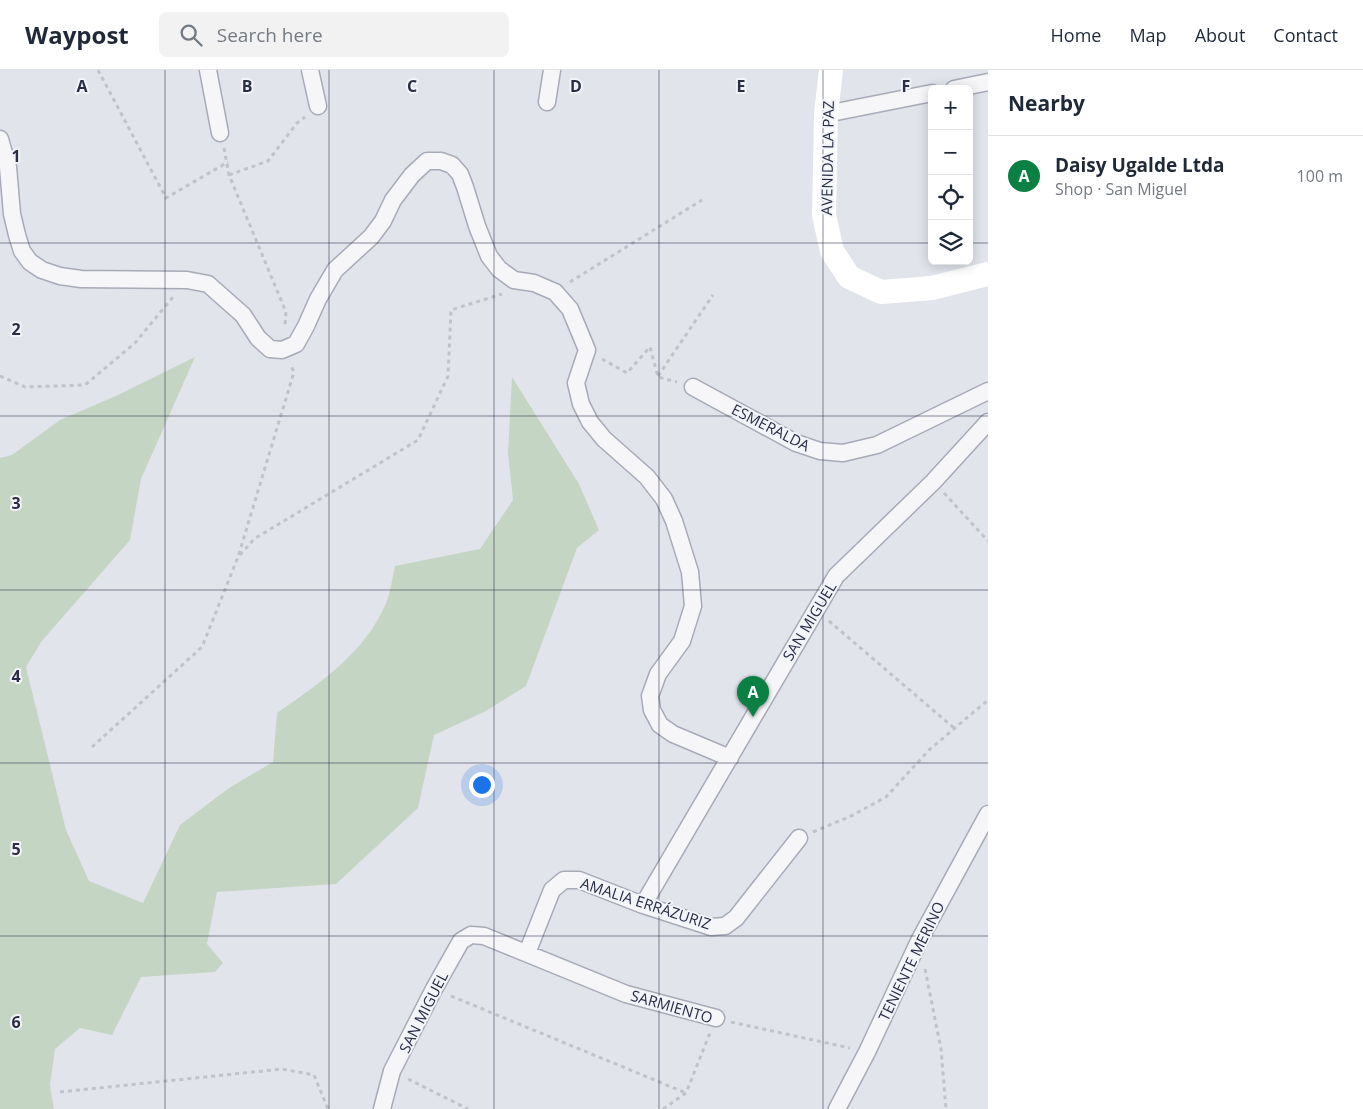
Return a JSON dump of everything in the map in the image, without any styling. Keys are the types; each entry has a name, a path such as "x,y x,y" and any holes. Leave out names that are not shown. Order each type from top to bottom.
{"street":[{"path":"208,70 220,133"},
{"path":"310,70 318,106"},
{"path":"547,102 552,70"},
{"name":"AVENIDA LA PAZ","path":"831,70 826,114 824,215 832,251 849,277 881,292 932,288 988,274"},
{"path":"973,85 988,82"},
{"path":"826,114 928,94"},
{"path":"0,139 8,167 12,214 17,235 22,251 30,262 42,270 60,276 81,279 187,280 208,284 243,315 258,338 270,349 282,350 296,344 318,299 335,270 371,237 383,221 393,200 412,175 427,161 441,161 452,165 460,174 489,256 499,269 514,280 534,284 555,292 570,309 587,350 576,383 581,404 590,422 604,439 647,477 664,499 674,522 690,572 692,606 682,641 658,674 650,696 652,710 660,725 673,734 730,758"},
{"name":"ESMERALDA","path":"693,387 796,443 820,451 843,453 877,445 988,391"},
{"name":"SAN MIGUEL","path":"643,905 730,758 815,608 836,576 934,482 988,422"},
{"name":"TENIENTE MERINO","path":"837,1109 867,1052 920,939 988,814"},
{"name":"AMALIA ERRÁZURIZ","path":"527,953 552,890 564,880 579,880 643,905 711,927 725,926 736,918 799,838"},
{"name":"SAN MIGUEL","path":"382,1109 392,1072 434,989 461,941 472,935 484,936"},
{"name":"SARMIENTO","path":"484,936 626,994 716,1018"}],"path":[{"path":"98,70 166,198 228,162"},
{"path":"229,175 268,161 297,123 318,106"},
{"path":"92,747 202,647 238,557 294,372 282,350 286,312 229,175 228,162 220,133"},
{"path":"555,292 702,200"},
{"path":"0,376 25,387 85,385 135,343 187,280"},
{"path":"238,557 254,539 418,440 448,376 451,310 534,284"},
{"path":"658,377 713,295"},
{"path":"587,350 627,373 650,347 658,377"},
{"path":"658,377 693,387"},
{"path":"934,482 988,542"},
{"path":"815,608 954,728"},
{"path":"799,838 851,816 886,797 929,750 988,700"},
{"path":"920,939 941,1049 946,1109"},
{"path":"434,989 686,1093"},
{"path":"663,1109 686,1093 716,1018"},
{"name":"SARMIENTO","path":"716,1018 867,1052"},
{"path":"60,1092 282,1069 314,1075 328,1109"},
{"path":"392,1072 468,1109"}],"green space":[{"path":"195,357 141,479 130,540 41,642 26,667 66,830 89,881 143,903 180,825 229,788 273,762 277,713 325,678 354,652 377,621 386,603 395,566 480,549 513,500 508,453 512,377 579,484 599,530 577,548 526,686 486,711 434,735 418,808 336,884 217,892 207,944 223,963 215,972 141,977 112,1035 80,1028 55,1049 50,1085 54,1109 0,1109 0,458 12,455 60,420 118,395"}],"place":[{"name":"Daisy Ugalde Ltda","path":"753,717"}]}
